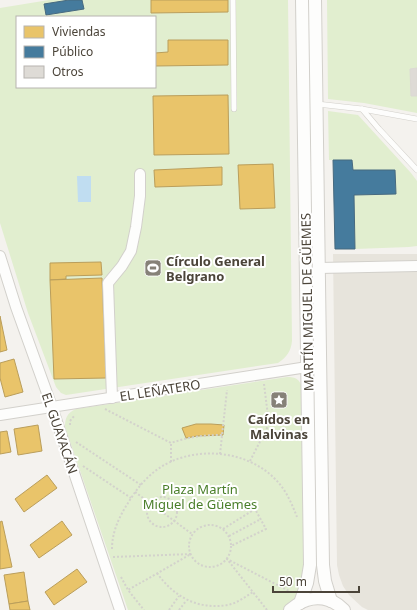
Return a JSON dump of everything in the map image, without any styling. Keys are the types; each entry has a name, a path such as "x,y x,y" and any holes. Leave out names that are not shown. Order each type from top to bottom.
{"street":[{"name":"MARTÍN MIGUEL DE GÜEMES","path":"295,602 306,583 310,565 302,0"},
{"name":"MARTÍN MIGUEL DE GÜEMES","path":"315,0 323,565 325,581 331,601"},
{"path":"112,403 108,283 122,266 131,251 139,204 140,174"},
{"name":"EL GUAYACÁN","path":"0,256 16,307 52,407 120,610"},
{"path":"319,268 417,266"},
{"name":"EL LEÑATERO","path":"0,415 52,407 112,403 320,365"},
{"path":"295,602 323,598 340,605 344,610"}],"lane":[{"path":"233,0 234,109"},
{"path":"316,104 362,109 417,119"},
{"path":"362,109 383,135 417,170"}],"path":[{"path":"250,461 270,424 264,384 262,384"},
{"path":"220,454 227,390"},
{"path":"112,403 104,409 171,443 196,436 222,435"},
{"path":"72,430 70,420 75,414 78,413"},
{"path":"78,448 76,442 141,485"},
{"path":"170,462 171,443"},
{"path":"112,554 113,537 116,526 135,492 146,479 158,469 170,462 186,456 220,454 234,456 250,461 262,468 276,480 286,494 297,518"},
{"path":"82,460 86,473"},
{"path":"83,466 131,498"},
{"path":"135,492 192,534"},
{"path":"162,497 171,500 174,503 177,512 174,521 161,527 152,522 148,513 150,503 162,497"},
{"path":"223,528 255,509 266,529 231,546"},
{"path":"229,536 261,519"},
{"path":"210,524 223,528 229,536 231,546 227,559 221,564 214,566 200,564 194,560 189,547 192,534 197,529 210,524"},
{"path":"110,546 116,563"},
{"path":"114,557 191,554"},
{"path":"128,590 191,554"},
{"path":"227,559 295,602"},
{"path":"227,559 267,610"},
{"path":"120,574 128,590 144,610"},
{"path":"157,574 174,593 186,601 200,606 215,608 229,605 241,600 252,592"},
{"path":"168,610 179,596"},
{"path":"179,610 186,601"}],"shaded area":[{"path":"333,254 417,254 417,610 368,610 362,607 349,595 343,586 339,575 337,565"}],"green space":[{"name":"Círculo General Belgrano","path":"49,0 288,0 292,341 290,351 281,361 278,363 66,395 61,393 56,387 28,313 0,223 0,8"},
{"path":"327,0 417,0 417,113 364,103 328,99"},
{"path":"328,111 358,115 417,181 417,246 355,249 354,195 396,194 395,170 353,170 352,160 329,160"},
{"name":"Plaza Martín Miguel de Güemes","path":"287,377 297,379 302,387 306,564 300,588 287,610 128,610 65,427 67,416 70,412 76,409"}],"water":[{"path":"77,176 91,176 91,202 78,202"}],"building: Viviendas":[{"path":"151,0 228,0 228,12 151,13"},
{"path":"168,40 228,40 228,65 156,66 156,53 168,52"},
{"path":"228,95 229,154 154,155 153,96"},
{"path":"273,164 275,208 240,209 238,165"},
{"path":"222,167 222,185 155,187 154,170"},
{"path":"101,262 102,275 66,276 66,279 50,280 50,263"},
{"path":"102,278 106,378 54,379 50,280"},
{"path":"0,316 7,350 0,352"},
{"path":"14,359 23,392 5,397 0,378 0,363"},
{"path":"196,424 224,425 223,435 186,438 182,428"},
{"path":"38,425 42,451 18,455 14,429"},
{"path":"7,431 11,452 0,454 0,432"},
{"path":"47,475 57,488 24,512 15,499"},
{"path":"2,521 12,567 0,569 0,522"},
{"path":"62,521 72,535 39,558 30,545"},
{"path":"77,569 87,582 54,605 45,592"},
{"path":"24,572 28,601 9,604 4,575"},
{"path":"28,601 30,610 10,610 9,604"}],"building: Público":[{"path":"69,0 82,0 84,9 46,15 44,4"},
{"path":"333,160 352,160 353,170 395,170 396,194 354,195 355,249 335,249"}],"building: Otros":[{"path":"417,68 417,96 411,96 410,69"}],"place":[{"name":"Círculo General Belgrano","path":"153,268"},
{"name":"Caídos en Malvinas","path":"279,400"}]}
